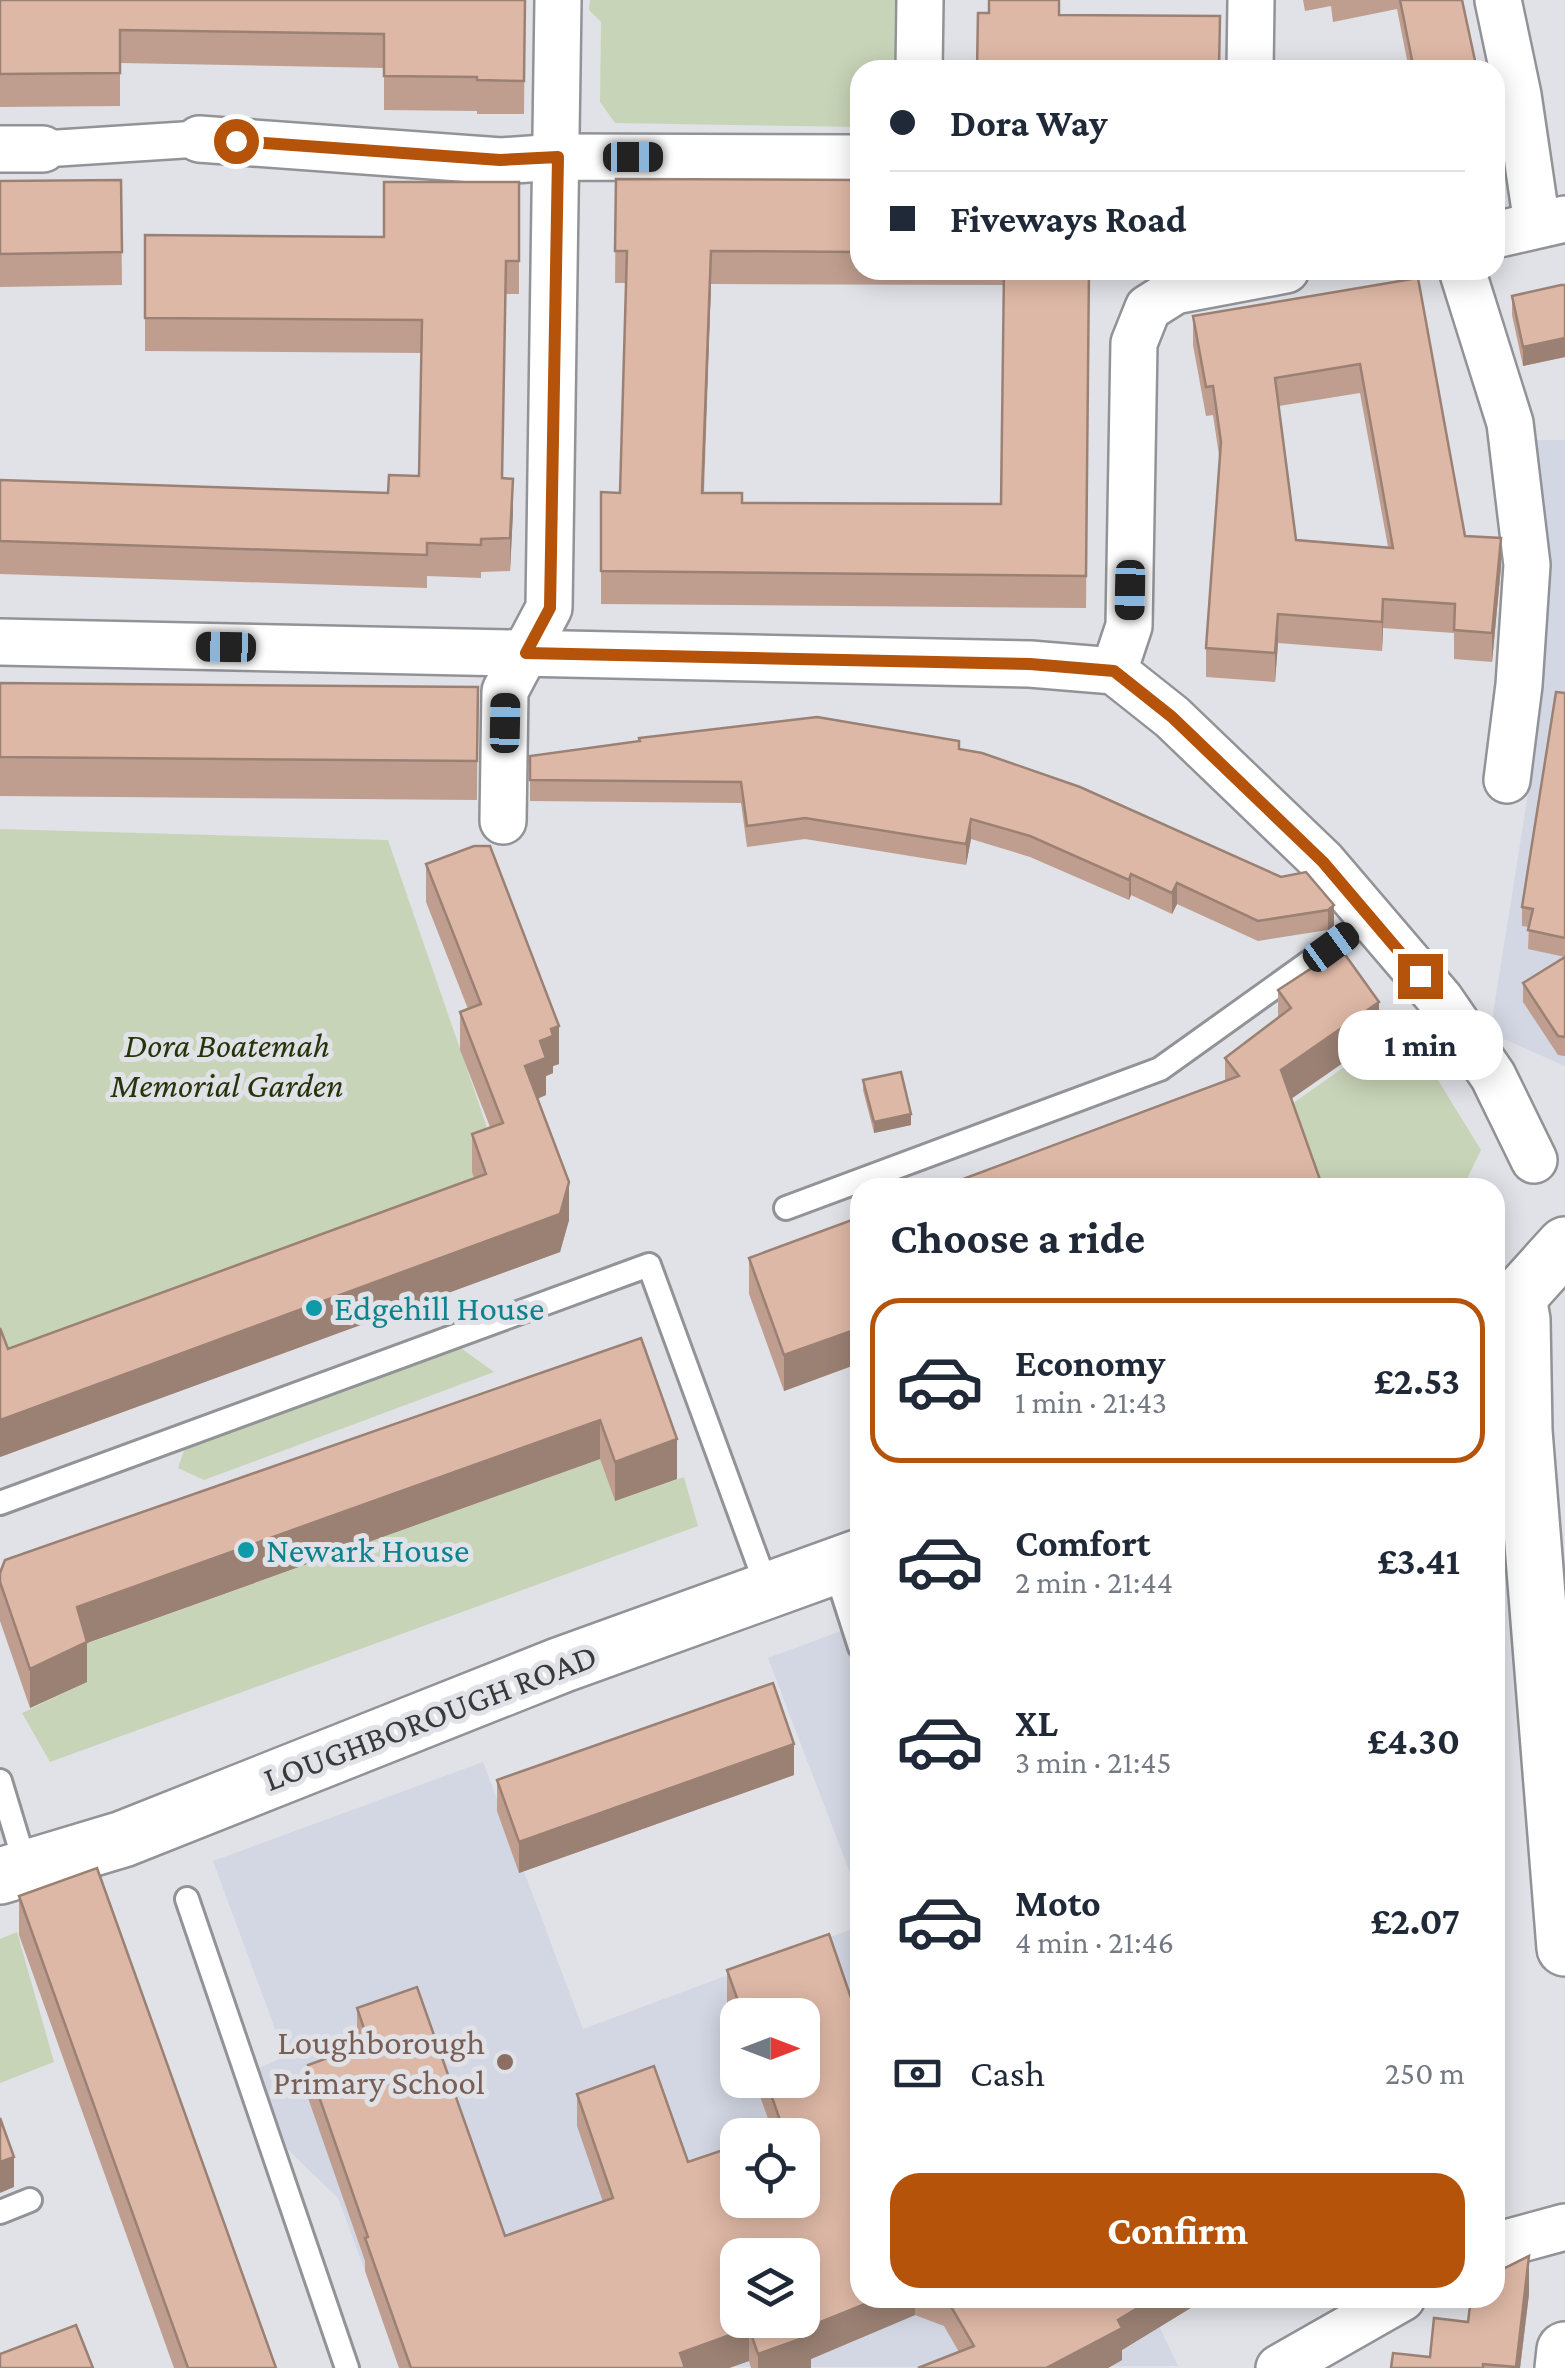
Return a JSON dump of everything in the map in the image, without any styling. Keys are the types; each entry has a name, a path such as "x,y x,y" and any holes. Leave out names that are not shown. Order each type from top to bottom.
{"street":[{"path":"503,821 505,691 550,608 558,0"},
{"path":"919,60 920,0"},
{"path":"1250,60 1251,0"},
{"path":"1498,0 1518,95 1532,226"},
{"path":"22,149 198,138 500,160 850,158"},
{"path":"1114,671 1129,626 1134,343 1148,308 1175,291 1225,280"},
{"path":"1465,280 1510,423 1527,565 1519,685 1507,780"},
{"path":"0,642 1030,664 1114,671 1172,717 1323,862 1440,1000 1493,1076 1534,1160"},
{"path":"1565,1245 1507,1301 1522,1320 1524,1431 1565,1948"},
{"name":"LOUGHBOROUGH ROAD","path":"13,1872 123,1839 560,1665 847,1561"},
{"path":"1505,2243 1565,2227"},
{"path":"1279,2368 1384,2308"},
{"path":"1563,2368 1565,2350"}],"lane":[{"path":"867,1178 1160,1069 1371,918"},
{"path":"786,1208 850,1184"},
{"path":"0,1503 649,1264 768,1590"},
{"path":"0,1780 13,1872"},
{"path":"186,1899 347,2368"},
{"path":"0,2212 30,2200"}],"shaded area":[{"path":"1537,440 1565,440 1565,1066 1490,1033 1542,685"},
{"path":"850,1628 850,1873 768,1658"},
{"name":"Loughborough Primary School","path":"483,1762 583,2029 850,1930 850,2308 1151,2308 1178,2366 401,2368 338,2198 288,2150 259,2068 285,2056 213,1861"}],"green space":[{"path":"590,0 895,0 894,60 850,60 850,127 615,123 600,102 601,22 589,10"},
{"name":"Dora Boatemah Memorial Garden","path":"0,829 388,840 499,1162 486,1212 0,1365"},
{"path":"1404,1025 1481,1150 1467,1178 1316,1178 1289,1106"},
{"path":"458,1346 494,1372 204,1480 178,1468 188,1439"},
{"path":"600,1459 615,1501 684,1477 698,1526 50,1762 22,1713 87,1682 77,1647"},
{"path":"17,1932 54,2062 0,2083 0,1939"}],"building":[{"path":"0,0 525,0 524,81 384,76 384,34 120,30 120,73 0,74"},
{"path":"989,0 1059,0 1059,15 1220,16 1219,60 977,60 978,13 989,13"},
{"path":"1400,0 1462,0 1475,60 1412,60"},
{"path":"616,179 850,180 850,252 711,251 702,493 742,493 742,503 1001,504 1004,280 1089,280 1086,576 601,571 601,492 620,493 627,251 615,251"},
{"path":"121,180 122,252 0,254 0,181"},
{"path":"384,182 519,182 519,261 506,261 502,478 513,479 510,538 481,539 481,545 427,543 427,555 0,541 0,480 388,493 389,475 419,476 422,320 145,318 145,235 384,237"},
{"path":"1418,280 1465,536 1501,538 1492,633 1454,630 1455,604 1383,599 1382,622 1278,614 1275,653 1206,648 1221,442 1213,386 1206,387 1193,316","holes":["1360,364 1393,548 1296,540 1275,378"]},
{"path":"1565,285 1565,338 1523,347 1512,296"},
{"path":"0,683 478,687 477,761 0,757"},
{"path":"1556,692 1565,693 1565,938 1528,930 1533,909 1522,907"},
{"path":"817,717 959,741 959,749 982,753 1080,787 1281,877 1306,872 1334,905 1328,910 1258,921 1177,883 1172,893 1131,874 1129,880 1030,836 971,819 966,844 805,818 747,826 741,782 530,780 530,756 640,741 639,738"},
{"path":"474,846 490,846 559,1026 551,1029 553,1036 540,1041 546,1058 525,1066 569,1182 560,1214 0,1420 0,1328 8,1349 486,1174 472,1134 503,1123 460,1012 481,1004 426,864"},
{"path":"1341,949 1379,1002 1281,1070 1319,1178 966,1178 1239,1076 1225,1058 1291,1008 1278,990"},
{"path":"1565,957 1565,1037 1558,1036 1523,983"},
{"path":"901,1072 911,1114 874,1122 863,1080"},
{"path":"850,1221 850,1332 784,1355 749,1258"},
{"path":"641,1338 677,1439 615,1462 600,1420 77,1607 87,1642 30,1669 0,1582 5,1560"},
{"path":"773,1683 794,1744 519,1842 497,1780"},
{"path":"97,1868 276,2368 188,2368 19,1896"},
{"path":"829,1934 850,1995 850,2308 855,2308 820,2322 820,2238 720,2238 721,2338 680,2353 685,2368 411,2368 308,2065 369,2043 357,2008 417,1987 505,2236 613,2198 577,2094 654,2066 688,2162 720,2151 720,2218 820,2218 820,2118 779,2118 772,2098 820,2098 820,1998 737,1998 727,1970"},
{"path":"0,2118 14,2157 0,2162"},
{"path":"1529,2256 1516,2367 1483,2364 1483,2368 1391,2368 1393,2353 1430,2357 1434,2318 1468,2322 1470,2308 1505,2308 1505,2268"},
{"path":"952,2308 1138,2308 1118,2320 1122,2328 1046,2368 918,2368 974,2346"},
{"path":"76,2325 93,2368 0,2368 0,2354"},
{"path":"752,2338 803,2338 758,2354"}],"place":[{"name":"Edgehill House","path":"314,1308"},
{"name":"Newark House","path":"246,1550"},
{"name":"Loughborough Primary School","path":"505,2062"}],"route":[{"path":"236,141 500,160 558,157 550,608 526,653 1030,664 1114,671 1172,717 1323,862 1420,976"}]}
